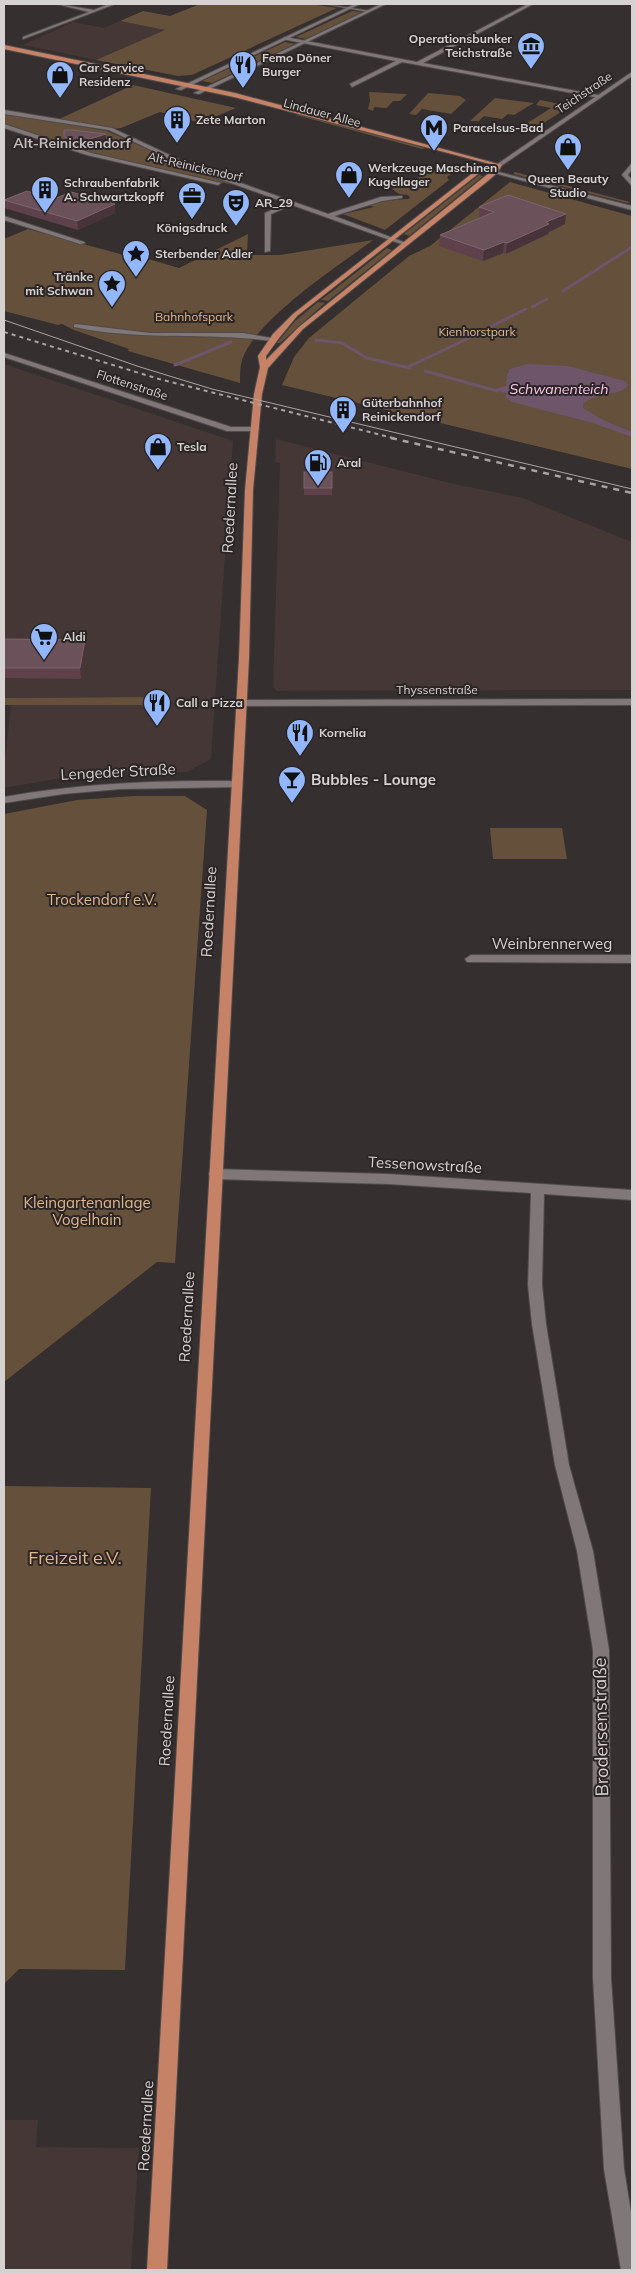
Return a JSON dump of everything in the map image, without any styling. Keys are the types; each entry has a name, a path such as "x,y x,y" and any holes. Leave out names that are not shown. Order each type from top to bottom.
{"main road":[{"name":"Lindauer Allee","path":"4,47 206,88 500,165"},
{"name":"Lindauer Allee","path":"4,52 179,89 288,115 485,169"},
{"path":"485,169 500,165"},
{"path":"264,367 301,328 496,172 500,165"},
{"name":"Roedernallee","path":"157,2270 241,703 249,490 258,394 264,367 262,356 273,339 295,315 390,240 485,169"}],"street":[{"path":"59,4 92,11"},
{"path":"25,38 113,4"},
{"path":"328,4 368,11"},
{"path":"179,89 358,4"},
{"path":"197,93 384,4"},
{"path":"417,64 532,4"},
{"path":"284,39 598,97"},
{"path":"352,85 400,61"},
{"name":"Teichstraße","path":"500,165 632,74"},
{"name":"Alt-Reinickendorf","path":"4,112 110,130 191,166 390,240 406,244"},
{"name":"Alt-Reinickendorf","path":"4,126 89,154 267,194"},
{"path":"4,134 16,130"},
{"name":"Lindauer Allee","path":"500,165 510,168"},
{"path":"632,165 625,175 632,184"},
{"name":"Lindauer Allee","path":"485,169 632,207"},
{"path":"526,172 566,182"},
{"path":"574,185 632,200"},
{"path":"328,216 381,199 400,197"},
{"path":"267,251 268,213 293,203"},
{"path":"4,218 82,243"},
{"path":"76,326 150,335 243,334 273,339"},
{"name":"Flottenstraße","path":"4,354 230,429 255,429"},
{"name":"Thyssenstraße","path":"241,703 632,702"},
{"name":"Lengeder Straße","path":"4,800 68,788 106,785 236,784"},
{"name":"Weinbrennerweg","path":"471,959 632,959"},
{"name":"Tessenowstraße","path":"215,1174 388,1179 632,1195"},
{"name":"Brodersenstraße","path":"538,1188 535,1285 539,1324 562,1465 585,1550 601,1650 602,1978 614,2169 631,2270"}],"shaded area":[{"path":"120,21 166,30 96,60 23,45 73,22 104,28"},
{"path":"4,364 233,441 211,759 187,772 103,773 4,788 4,769 11,705 144,705 145,697 4,698"},
{"path":"276,439 454,484 523,498 632,542 632,690 277,691 273,687 280,463 275,462"},
{"path":"4,2120 38,2120 36,2147 139,2148 131,2270 4,2270"}],"green space":[{"path":"200,4 311,4 337,8 192,75 178,76 96,60 165,30 120,21 143,11 170,16"},
{"path":"352,11 362,12 306,39 296,37"},
{"path":"285,42 295,44 212,83 202,81"},
{"path":"133,85 236,108 200,123 160,112 121,128 110,129 57,120"},
{"path":"369,92 407,94 400,101 393,101 387,108 374,107 373,111 368,109 370,101"},
{"path":"428,93 460,96 466,100 451,114 422,109 416,115 409,114"},
{"path":"495,98 534,103 514,115 508,114 502,119 484,116 479,121 470,121"},
{"path":"540,100 570,106 533,130 522,129 521,127 551,108 536,105"},
{"path":"4,113 107,131 192,169 238,186 86,152 4,124"},
{"path":"302,113 428,147 422,149 296,115"},
{"path":"447,165 459,169 447,177 449,180 385,230 343,214 374,207 368,205 383,201 410,198 408,195 399,194 392,189"},
{"path":"515,172 630,202 627,203 513,174"},
{"path":"479,175 483,176 409,236 404,234"},
{"name":"Kienhorstpark","path":"510,182 632,216 632,469 282,385 294,357 309,338 409,256 430,246"},
{"name":"Bahnhofspark","path":"28,229 135,258 132,267 145,258 179,268 248,234 247,253 251,255 280,255 373,240 300,294 264,327 250,344 242,360 240,383 128,351 129,349 62,324 58,325 4,311 4,239"},
{"path":"387,248 392,250 328,301 321,300"},
{"path":"318,302 325,303 280,343 277,343 295,321"},
{"path":"146,697 145,705 4,705 4,698"},
{"name":"Trockendorf e.V.","path":"134,796 185,796 207,810 175,1263 157,1262 4,1382 4,814 77,800"},
{"path":"490,828 562,828 567,859 493,859"},
{"name":"Freizeit e.V.","path":"4,1486 151,1488 125,1970 19,1969 4,1984"}],"water":[{"name":"Schwanenteich","path":"528,364 568,366 625,381 628,385 625,389 588,400 583,404 583,408 605,421 632,432 632,437 593,423 512,402 505,397 507,393 491,390 506,386 507,375 510,369"}],"building":[{"path":"64,130 106,134 80,142 64,137"},
{"path":"27,191 54,199 71,192 115,204 77,221 4,200"},
{"path":"508,195 566,214 546,222 549,224 507,243 504,242 484,250 440,235 494,212 479,207"},
{"path":"304,472 332,472 332,488 304,488"},
{"name":"Aldi","path":"4,639 85,640 80,668 4,668"}],"waterway":[{"path":"563,291 632,247"},
{"path":"532,307 547,299"},
{"path":"482,331 526,309"},
{"path":"408,367 469,338"},
{"path":"316,340 342,343 367,358 410,368"},
{"path":"175,365 231,342"},
{"path":"425,371 497,391"}],"tram line":[{"path":"4,320 140,367 212,389 632,489"}],"railway":[{"path":"4,332 159,379 397,439"},
{"path":"391,438 632,493"}],"place":[{"name":"Operationsbunker Teichstraße","path":"531,70"},
{"name":"Femo Döner Burger","path":"243,89"},
{"name":"Car Service Residenz","path":"60,99"},
{"name":"Zete Marton","path":"177,144"},
{"name":"Paracelsus-Bad","path":"434,152"},
{"name":"Queen Beauty Studio","path":"568,171"},
{"name":"Werkzeuge Maschinen Kugellager","path":"349,199"},
{"name":"Schraubenfabrik A. Schwartzkopff","path":"45,214"},
{"name":"Königsdruck","path":"192,220"},
{"name":"AR_29","path":"236,227"},
{"name":"Sterbender Adler","path":"136,278"},
{"name":"Tränke mit Schwan","path":"112,308"},
{"name":"Güterbahnhof Reinickendorf","path":"343,434"},
{"name":"Tesla","path":"158,471"},
{"name":"Aral","path":"318,487"},
{"name":"Aldi","path":"44,661"},
{"name":"Call a Pizza","path":"157,727"},
{"name":"Kornelia","path":"300,757"},
{"name":"Bubbles - Lounge","path":"292,804"}],"district":[{"name":"Alt-Reinickendorf","path":"72,143"}],"park label":[{"name":"Kleingartenanlage Vogelhain","path":"87,1212"}]}
